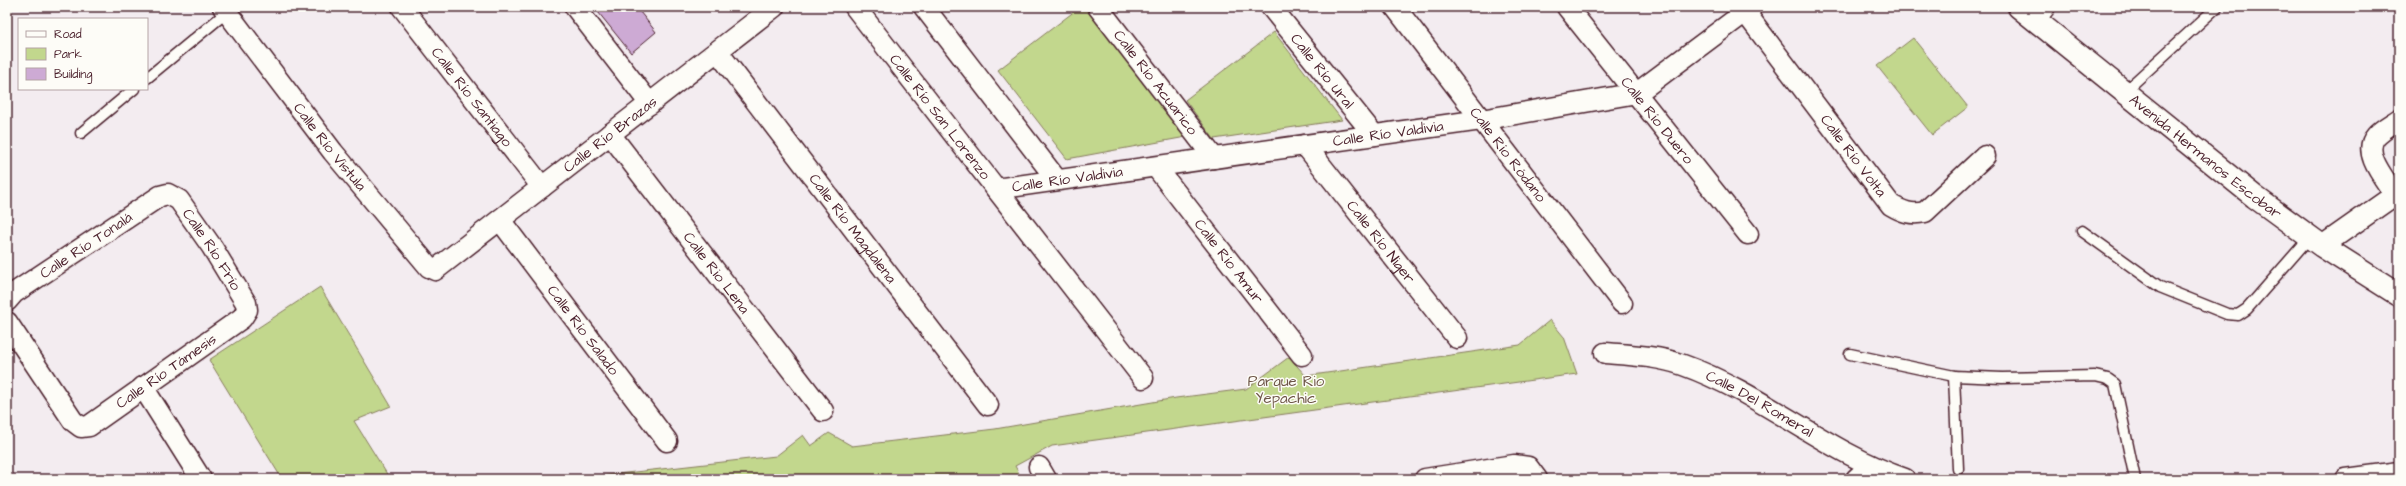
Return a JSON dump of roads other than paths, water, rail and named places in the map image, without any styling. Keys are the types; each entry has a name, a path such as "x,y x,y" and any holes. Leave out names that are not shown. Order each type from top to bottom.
{"main road":[{"name":"Avenida Hermanos Escobar","path":"2033,11 2124,92 2255,197 2316,241 2399,295"}],"street":[{"name":"Calle Río Santiago","path":"402,7 542,187"},
{"path":"575,7 650,104"},
{"name":"Calle Río Brazas","path":"446,262 718,52 753,13 774,7"},
{"name":"Calle Río San Lorenzo","path":"855,7 1143,378"},
{"path":"924,7 1057,180"},
{"name":"Calle Río Acuarico","path":"1098,7 1214,158"},
{"name":"Calle Río Ural","path":"1272,7 1374,136"},
{"name":"Calle Río Ródano","path":"1395,7 1622,303"},
{"name":"Calle Río Duero","path":"1567,7 1748,234"},
{"name":"Calle Río Vistula","path":"225,9 333,152 429,268 435,270 446,262"},
{"name":"Calle Río Valdivia","path":"996,189 1481,120 1637,93 1748,10"},
{"name":"Calle Río Volta","path":"1748,10 1891,205 1903,212 1915,214 1925,212 1985,156"},
{"name":"Calle Río Magdalena","path":"718,52 988,405"},
{"path":"2316,241 2397,193 2374,162 2371,152 2372,142 2376,136 2399,118"},
{"name":"Calle Rio Lena","path":"610,134 823,411"},
{"name":"Calle Río Niger","path":"1305,145 1457,338"},
{"name":"Calle Río Amur","path":"1156,167 1302,355"},
{"name":"Calle Río Tonalá","path":"7,301 14,293 160,196 168,194"},
{"name":"Calle Río Frío","path":"168,194 179,200 212,248 246,303 247,310"},
{"name":"Calle Río Salado","path":"500,220 667,441"},
{"name":"Calle Río Támesis","path":"7,322 73,421 81,426 89,426 242,318 247,310"},
{"name":"Calle Del Romeral","path":"1605,353 1643,356 1682,364 1762,402 1863,473 1905,479"},
{"path":"143,387 201,479"},
{"path":"1437,478 1514,465 1528,467 1537,479"},
{"path":"2346,479 2399,472"}],"lane":[{"path":"2124,92 2216,7"},
{"path":"148,77 225,9"},
{"path":"81,133 133,90"},
{"path":"2082,231 2160,287 2227,314 2238,315 2247,309 2316,241"},
{"path":"1850,354 1954,376 2002,378 2095,376 2108,379 2115,384 2135,479"},
{"path":"1954,376 1958,469"}],"park label":[{"name":"Parque Rio Yepachic","path":"1286,390"}]}
